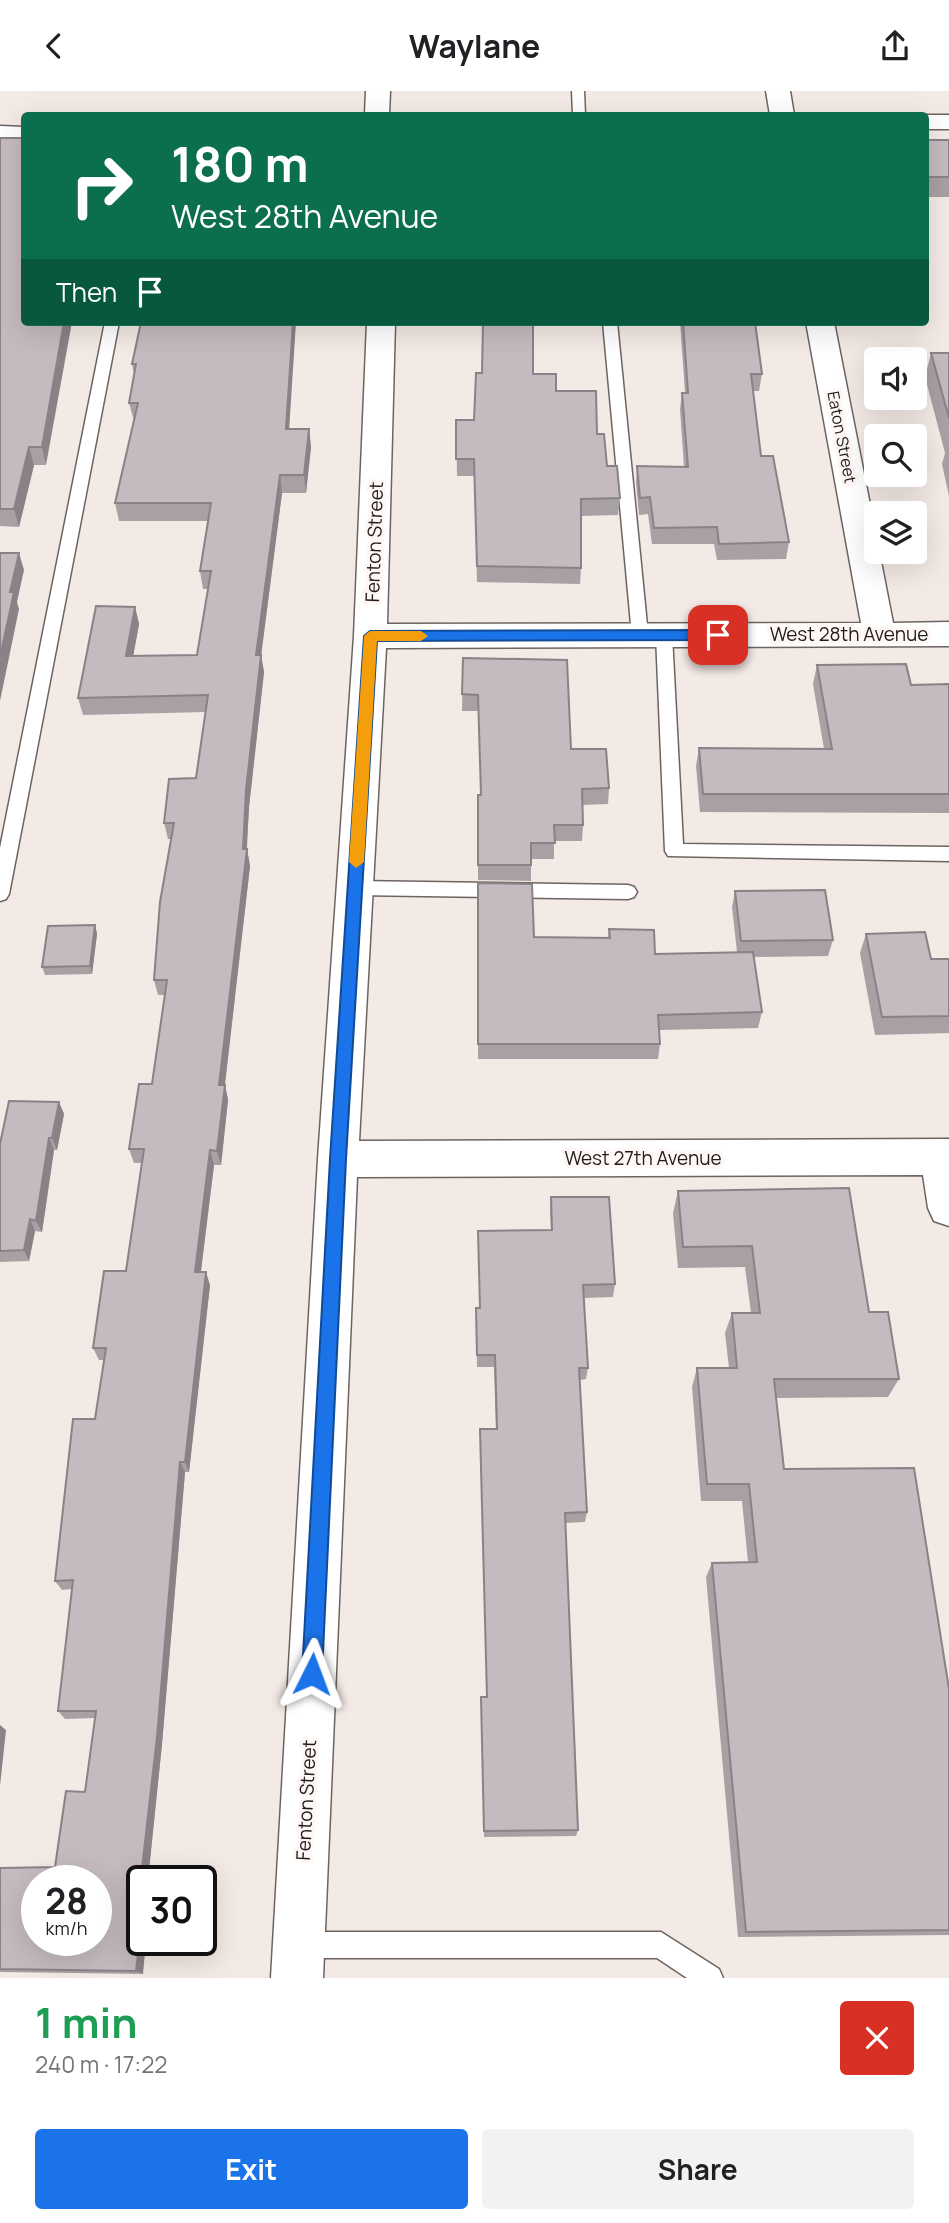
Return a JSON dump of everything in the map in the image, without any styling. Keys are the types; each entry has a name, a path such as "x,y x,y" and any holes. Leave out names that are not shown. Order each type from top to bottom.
{"street":[{"path":"377,112 378,91"},
{"path":"778,91 782,112"},
{"path":"929,122 949,122"},
{"path":"0,134 21,134"},
{"name":"Fenton Street","path":"298,1961 338,1159 370,636 381,326"},
{"name":"Eaton Street","path":"821,326 879,635"},
{"name":"West 28th Avenue","path":"370,636 949,634"},
{"path":"944,1157 949,1208"},
{"name":"West 27th Avenue","path":"338,1159 944,1157"}],"lane":[{"path":"578,91 579,112"},
{"path":"0,894 111,326"},
{"path":"611,326 652,635 674,851 949,854"},
{"path":"355,888 628,892"},
{"path":"298,1961 661,1945 710,1978"}],"building":[{"path":"0,138 21,138 21,326 63,326 42,447 29,447 14,509 0,509"},
{"path":"929,140 949,140 949,177 929,177"},
{"path":"140,326 293,326 286,429 309,429 304,475 280,475 256,655 261,655 246,790 243,849 247,849 219,1085 225,1085 217,1151 210,1150 195,1272 206,1272 185,1462 180,1462 157,1737 142,1865 126,1865 126,1956 138,1956 136,1971 0,1969 0,1868 21,1868 21,1956 112,1956 112,1865 55,1865 66,1791 85,1792 96,1711 58,1711 73,1580 55,1581 73,1419 95,1419 106,1348 93,1348 104,1271 126,1271 144,1149 129,1149 139,1084 152,1084 167,980 154,980 160,902 174,823 164,823 169,779 196,778 208,695 78,698 96,606 135,607 126,656 197,655 211,571 200,571 211,503 115,503 138,403 129,403 136,364 132,364"},
{"path":"483,326 533,326 533,374 556,374 556,391 596,391 597,434 604,434 607,466 617,466 620,498 581,499 581,568 477,566 474,459 456,459 456,420 474,420 476,373 482,373"},
{"path":"683,326 756,326 762,374 751,374 761,456 773,456 789,542 719,544 717,527 654,528 650,497 640,498 637,466 688,467 682,393 688,393"},
{"path":"931,353 949,353 949,418"},
{"path":"0,553 19,553 0,657"},
{"path":"463,658 567,660 571,749 606,749 609,788 582,789 583,825 554,825 555,843 531,843 531,865 478,865 478,795 481,795 478,695 462,694"},
{"path":"906,664 911,685 949,684 949,794 703,794 699,748 832,749 817,665"},
{"path":"478,883 532,884 534,937 610,938 609,929 654,930 655,954 753,952 762,1012 658,1015 660,1044 478,1044"},
{"path":"825,890 833,940 741,941 735,891"},
{"path":"95,925 90,966 42,967 48,926"},
{"path":"925,932 931,959 949,959 949,1016 882,1017 866,934"},
{"path":"9,1101 59,1102 52,1138 49,1138 36,1221 30,1219 24,1250 0,1251 0,1144"},
{"path":"849,1188 869,1312 888,1312 899,1379 774,1379 784,1469 914,1468 949,1689 949,1930 746,1932 712,1563 757,1562 749,1484 707,1484 697,1368 737,1368 732,1313 760,1313 752,1246 683,1247 678,1191"},
{"path":"551,1197 609,1197 615,1284 583,1285 588,1368 579,1368 587,1512 565,1513 578,1830 484,1831 481,1697 487,1697 480,1429 497,1429 495,1355 477,1355 476,1308 480,1308 478,1231 552,1230"}],"slow traffic":[{"path":"356,862 370,636 421,636"}],"route":[{"path":"312,1674 338,1159 370,636 718,635"}]}
